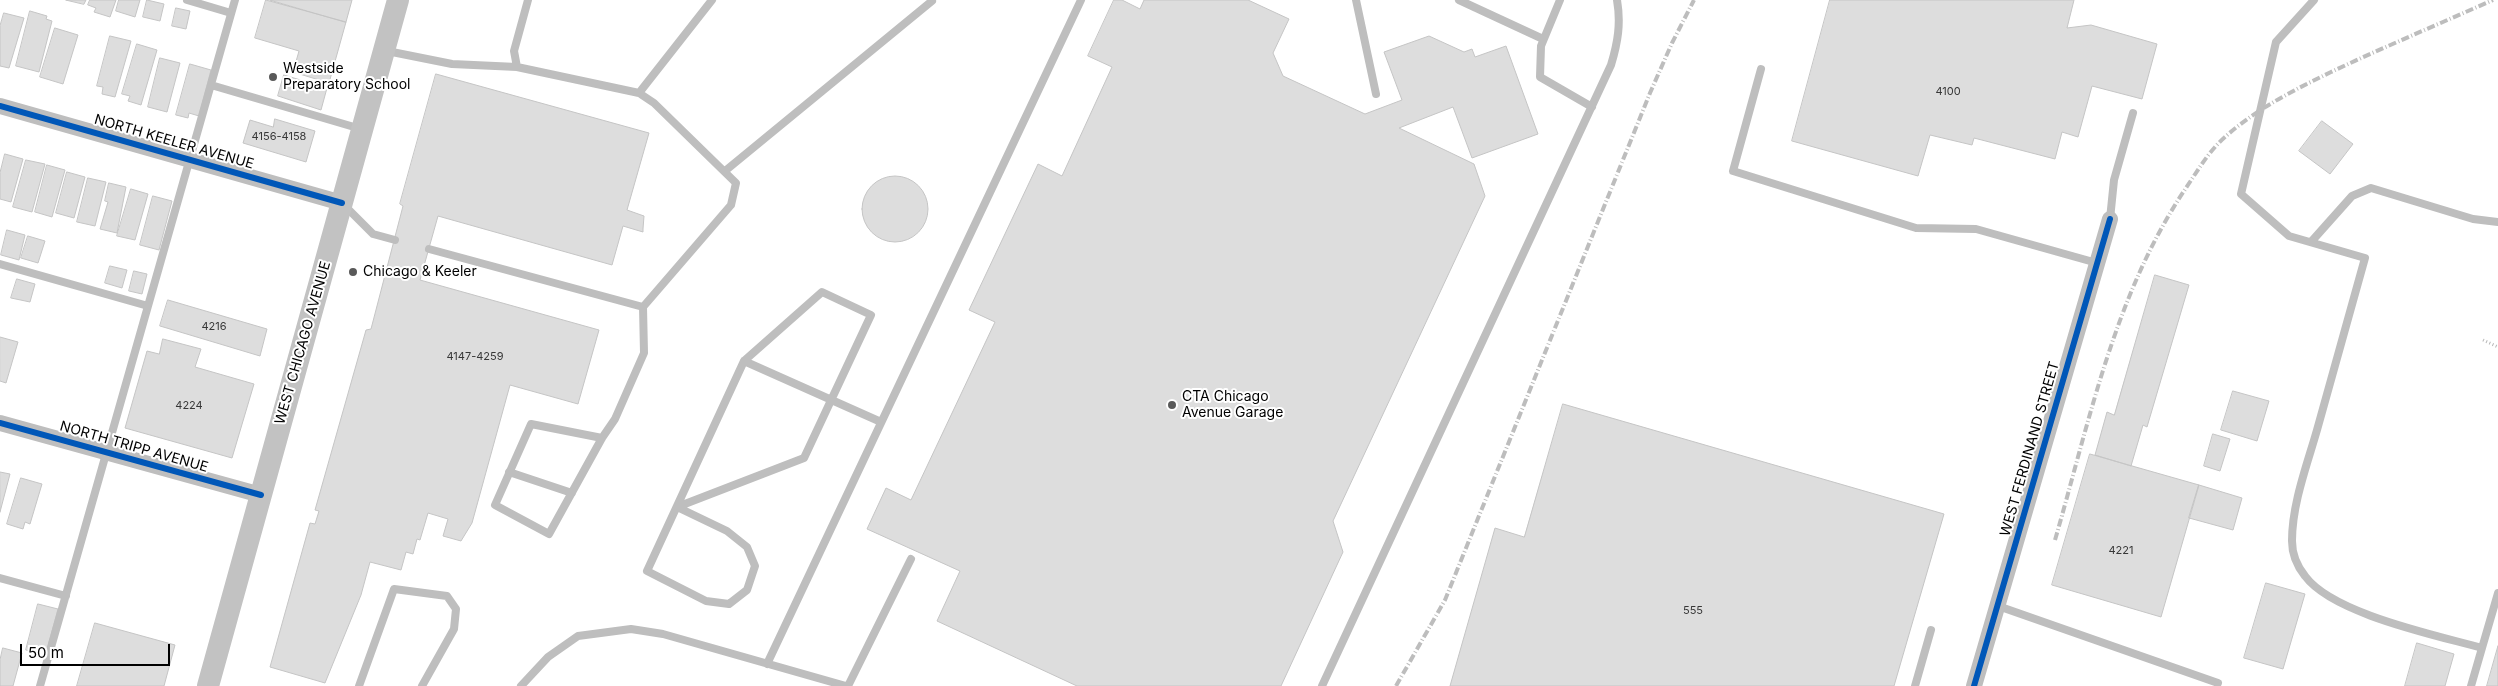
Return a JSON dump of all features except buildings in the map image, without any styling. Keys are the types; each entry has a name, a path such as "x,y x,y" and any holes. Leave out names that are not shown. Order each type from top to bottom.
{"main road":[{"name":"WEST CHICAGO AVENUE","path":"208,686 398,0"}],"street":[{"name":"NORTH KEELER AVENUE","path":"0,106 342,203"},
{"name":"WEST FERDINAND STREET","path":"1974,686 2110,219"},
{"name":"NORTH TRIPP AVENUE","path":"0,423 261,495"}],"lane":[{"path":"187,0 232,13"},
{"path":"40,686 235,0"},
{"path":"516,67 514,51 528,0"},
{"path":"639,93 712,3 712,0"},
{"path":"766,664 1081,0"},
{"path":"1356,0 1376,94"},
{"path":"1459,0 1544,39"},
{"path":"1560,0 1541,46 1540,77 1592,107"},
{"path":"1322,686 1611,65 1618,42 1620,19 1617,0"},
{"path":"2314,0 2276,42 2241,194 2289,236 2365,258 2299,495 2292,541 2294,557 2305,577 2330,597 2348,607 2375,618 2482,648"},
{"path":"725,171 932,1"},
{"path":"385,50 452,64 516,67 639,93 736,182 731,205 643,307 644,353 616,420 602,438 549,534 495,505 531,424 602,438"},
{"path":"1761,68 1733,171 1916,228 1976,229 2097,263"},
{"path":"211,85 362,129"},
{"path":"2110,219 2114,180 2133,113"},
{"path":"2311,242 2352,196 2371,188 2473,220 2498,222"},
{"path":"342,203 374,234 395,240"},
{"path":"429,249 643,307"},
{"path":"0,264 148,306"},
{"path":"822,292 871,315 804,458 677,508 727,531 747,547 755,566 747,590 729,604 706,602 647,571 744,361 822,292"},
{"path":"744,361 881,422"},
{"path":"509,472 572,493"},
{"path":"521,686 548,657 578,636 631,629 663,634 847,686 911,559"},
{"path":"0,578 66,596"},
{"path":"359,686 394,589 447,596 456,609 454,629 422,686"},
{"path":"2471,686 2498,593"},
{"path":"1998,606 2218,683"},
{"path":"1915,686 1931,630"}],"path":[{"path":"2483,340 2498,347"}],"railway":[{"path":"1396,686 1445,600 1650,93 1694,0"},
{"path":"2055,540 2107,358 2140,270 2161,228 2199,168 2219,142 2249,118 2289,93 2351,63 2493,0"}],"cycle path":[{"path":"0,106 342,203"},
{"path":"1974,686 2110,219"},
{"path":"0,423 261,495"}],"place":[{"name":"Westside Preparatory School","path":"273,77"},
{"name":"Chicago & Keeler","path":"353,272"},
{"name":"CTA Chicago Avenue Garage","path":"1172,405"}]}
